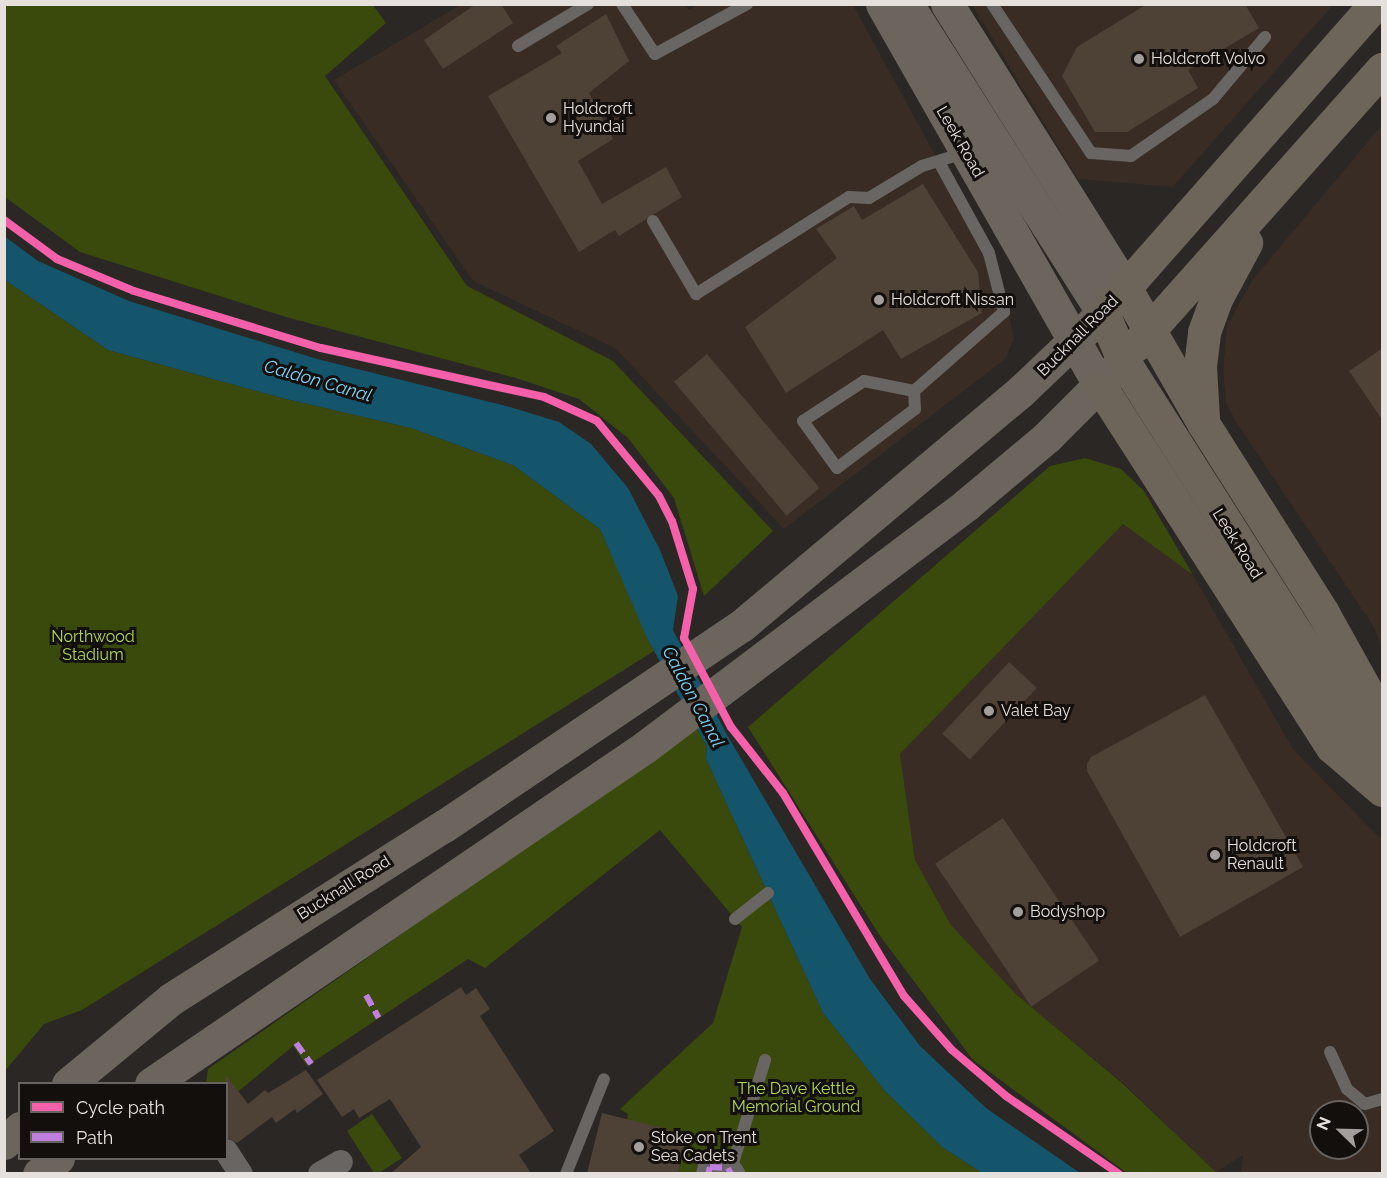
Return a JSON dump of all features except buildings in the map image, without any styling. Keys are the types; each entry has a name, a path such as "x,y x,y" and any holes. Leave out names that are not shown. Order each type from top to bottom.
{"highway":[{"name":"Bucknall Road","path":"1103,313 1375,4"},
{"path":"1123,360 1274,194 1383,69"},
{"path":"1203,423 1200,366 1204,332 1216,299 1274,194"},
{"path":"1126,289 1148,331 1203,423 1323,613 1383,719"},
{"name":"Leek Road","path":"1103,313 1123,360 1383,768"},
{"path":"1100,386 1332,747 1383,790"}],"main road":[{"name":"Leek Road","path":"882,4 953,157 1074,342 1100,386"},
{"path":"907,4 1103,313"},
{"path":"947,4 1126,289"},
{"name":"Bucknall Road","path":"69,1082 171,999 629,705 741,626 1013,398 1103,313"},
{"path":"166,1079 645,747 966,505 1047,437 1100,386 1123,360"},
{"path":"4,1143 18,1130"},
{"path":"39,1173 55,1160"}],"street":[{"path":"228,1154 241,1173"},
{"path":"320,1173 341,1162"},
{"path":"708,1173 710,1167 728,1168 731,1173"}],"lane":[{"path":"518,46 588,4"},
{"path":"622,4 655,54 747,4"},
{"path":"992,4 1091,153 1131,156 1214,99 1265,36"},
{"path":"653,221 696,294 849,197 869,198 922,166 953,157 1001,150"},
{"path":"914,391 1004,312 989,253 953,157"},
{"path":"864,381 914,391 915,409 837,468 803,421 864,381"},
{"path":"735,919 768,893"},
{"path":"1330,1052 1347,1089 1365,1104 1383,1099"},
{"path":"740,1173 733,1163 765,1060"},
{"path":"566,1173 604,1079"}],"shaded area":[{"path":"685,4 689,10 699,4 853,5 1002,277 1014,339 1005,359 784,529 615,348 473,281 334,80 460,5"},
{"path":"972,5 1333,5 1173,187 1078,179"},
{"path":"1382,125 1382,647 1372,624 1236,422 1226,402 1223,371 1227,326 1253,279"},
{"path":"1123,524 1193,575 1293,749 1382,840 1382,1173 1241,1173 1243,1155 1216,1172 1122,1082 1017,995 951,925 915,860 900,754"}],"green space":[{"path":"4,5 373,5 386,23 325,76 467,286 613,361 773,531 704,596 674,498 628,438 579,399 516,378 286,317 80,252 5,197"},
{"name":"Northwood Stadium","path":"5,280 108,350 282,398 411,428 513,465 600,529 654,651 82,1010 44,1024 5,1071"},
{"path":"1085,458 1121,469 1144,491 1193,575 1123,524 900,754 915,860 951,925 1017,995 1122,1083 1216,1172 1212,1173 1127,1173 973,1060 880,936 748,727 1050,466"},
{"name":"The Dave Kettle Memorial Ground","path":"697,728 707,747 706,759 823,1013 885,1091 942,1147 982,1173 678,1173 687,1135 627,1120 628,1114 620,1109 713,1023 742,927 660,830 485,968 468,959 307,1066 293,1046 228,1100 228,1082 206,1082 208,1069"},
{"path":"372,1114 402,1158 379,1173 374,1173 347,1131"}],"water":[{"name":"Caldon Canal","path":"4,236 38,261 129,301 317,359 510,407 559,422 591,444 628,488 660,550 678,596 673,630 726,733 870,979 920,1046 986,1108 1080,1173 982,1173 942,1147 885,1091 823,1013 706,759 707,747 647,638 600,529 513,465 411,428 282,398 108,350 5,280"}],"marked path":[{"path":"366,995 379,1018"},
{"path":"296,1043 311,1064"},
{"path":"708,1174 710,1167 728,1168 731,1174"}],"cycle path":[{"path":"4,220 57,259 134,291 321,348 544,397 597,421 659,496 672,521 693,589 684,638 731,727 783,793 904,996 952,1050 1006,1096 1119,1174"}],"place":[{"name":"Holdcroft Volvo","path":"1139,59"},
{"name":"Holdcroft Hyundai","path":"551,118"},
{"name":"Holdcroft Nissan","path":"879,300"},
{"name":"Valet Bay","path":"989,711"},
{"name":"Holdcroft Renault","path":"1215,855"},
{"name":"Bodyshop","path":"1018,912"},
{"name":"Stoke on Trent Sea Cadets","path":"639,1147"}]}
